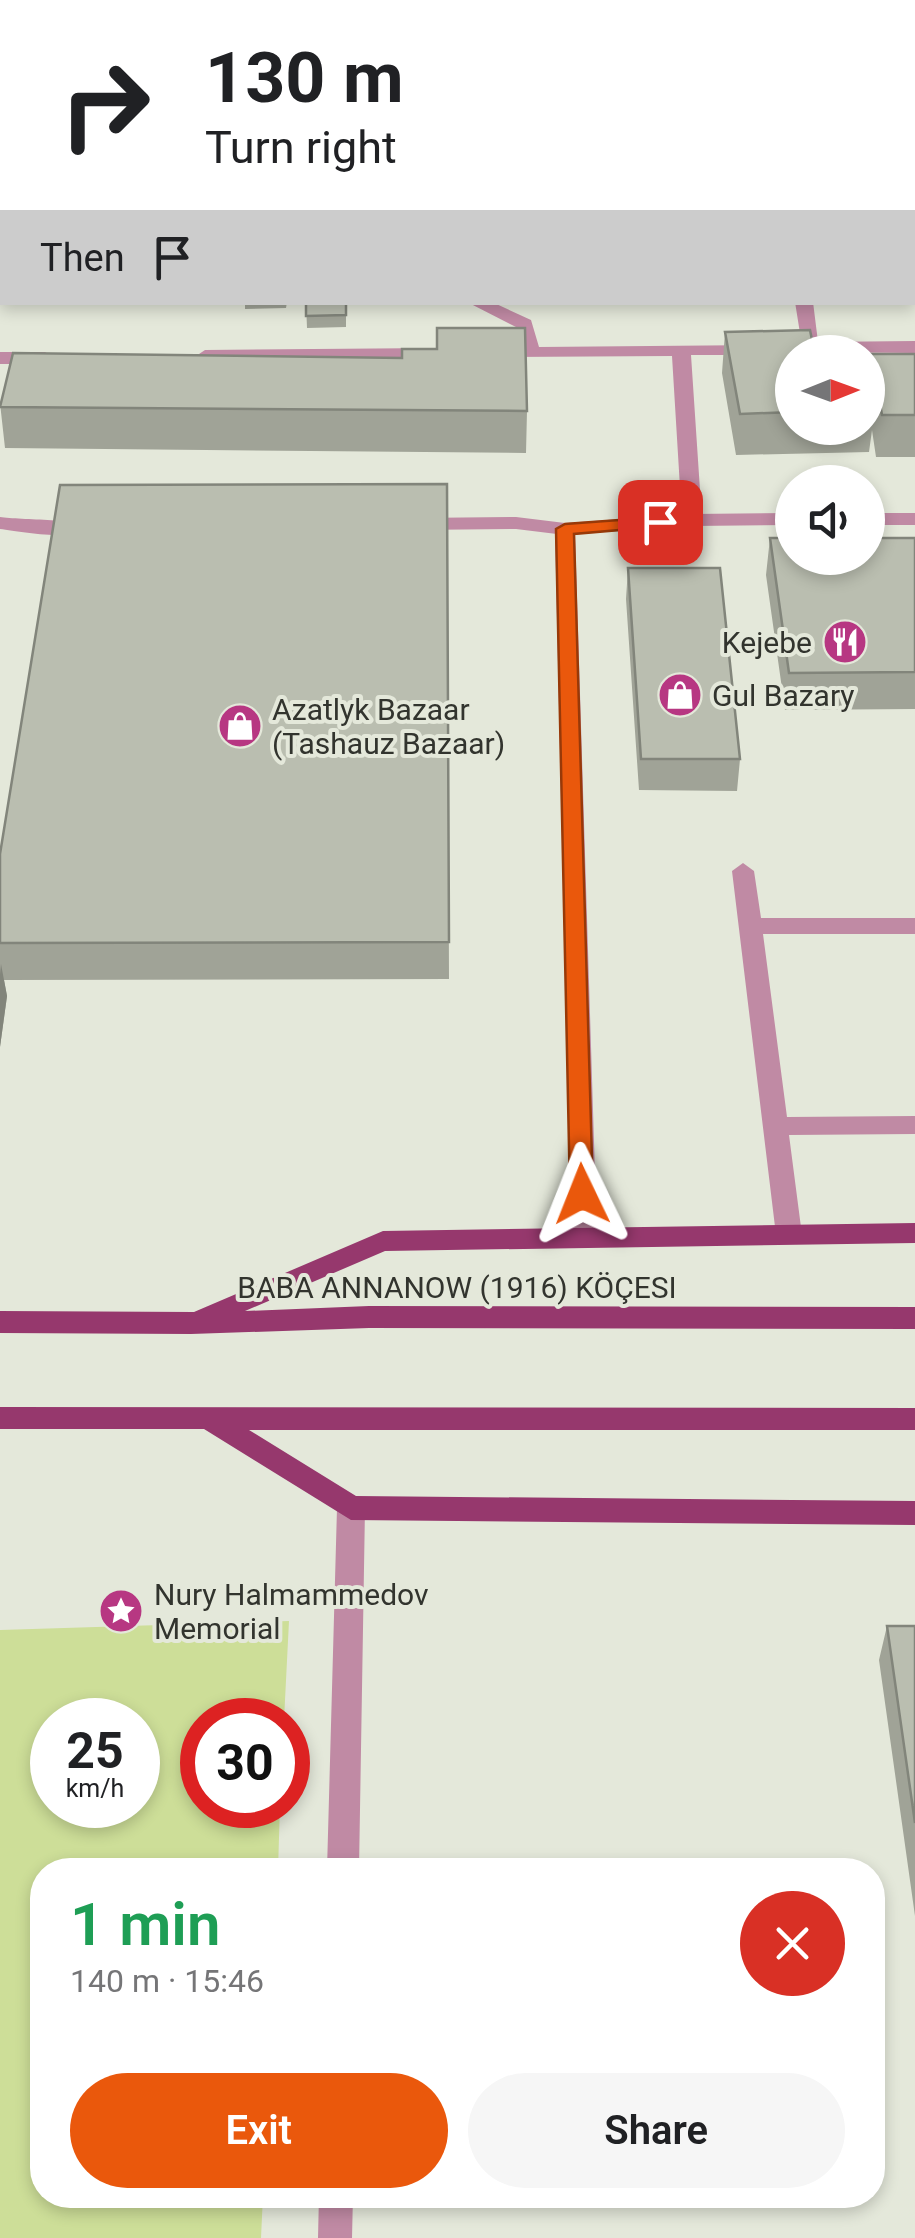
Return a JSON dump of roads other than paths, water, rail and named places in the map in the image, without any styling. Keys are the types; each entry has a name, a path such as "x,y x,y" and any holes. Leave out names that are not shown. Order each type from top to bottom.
{"main road":[{"path":"191,1322 383,1242 915,1233"},
{"name":"BABA ANNANOW (1916) KÖÇESI","path":"0,1322 369,1317 915,1318"},
{"path":"207,1417 351,1508 915,1513"},
{"path":"0,1418 915,1419"}],"street":[{"path":"483,305 526,324"},
{"path":"524,305 531,353"},
{"path":"796,335 803,305"},
{"path":"885,347 915,347"},
{"path":"177,356 775,349"},
{"path":"681,350 692,520"},
{"path":"0,358 59,358"},
{"path":"400,524 516,523 565,529 692,520 775,519"},
{"path":"885,519 915,519"},
{"path":"0,524 32,528 109,527"},
{"path":"565,529 584,1238"},
{"path":"743,871 789,1235"},
{"path":"748,926 915,926"},
{"path":"776,1126 915,1125"},
{"path":"343,1858 351,1508"},
{"path":"335,2238 336,2208"}],"place":[{"name":"Kejebe","path":"845,642"},
{"name":"Gul Bazary","path":"680,695"},
{"name":"Azatlyk Bazaar (Tashauz Bazaar)","path":"240,726"},
{"name":"Nury Halmammedov Memorial","path":"121,1611"}]}
